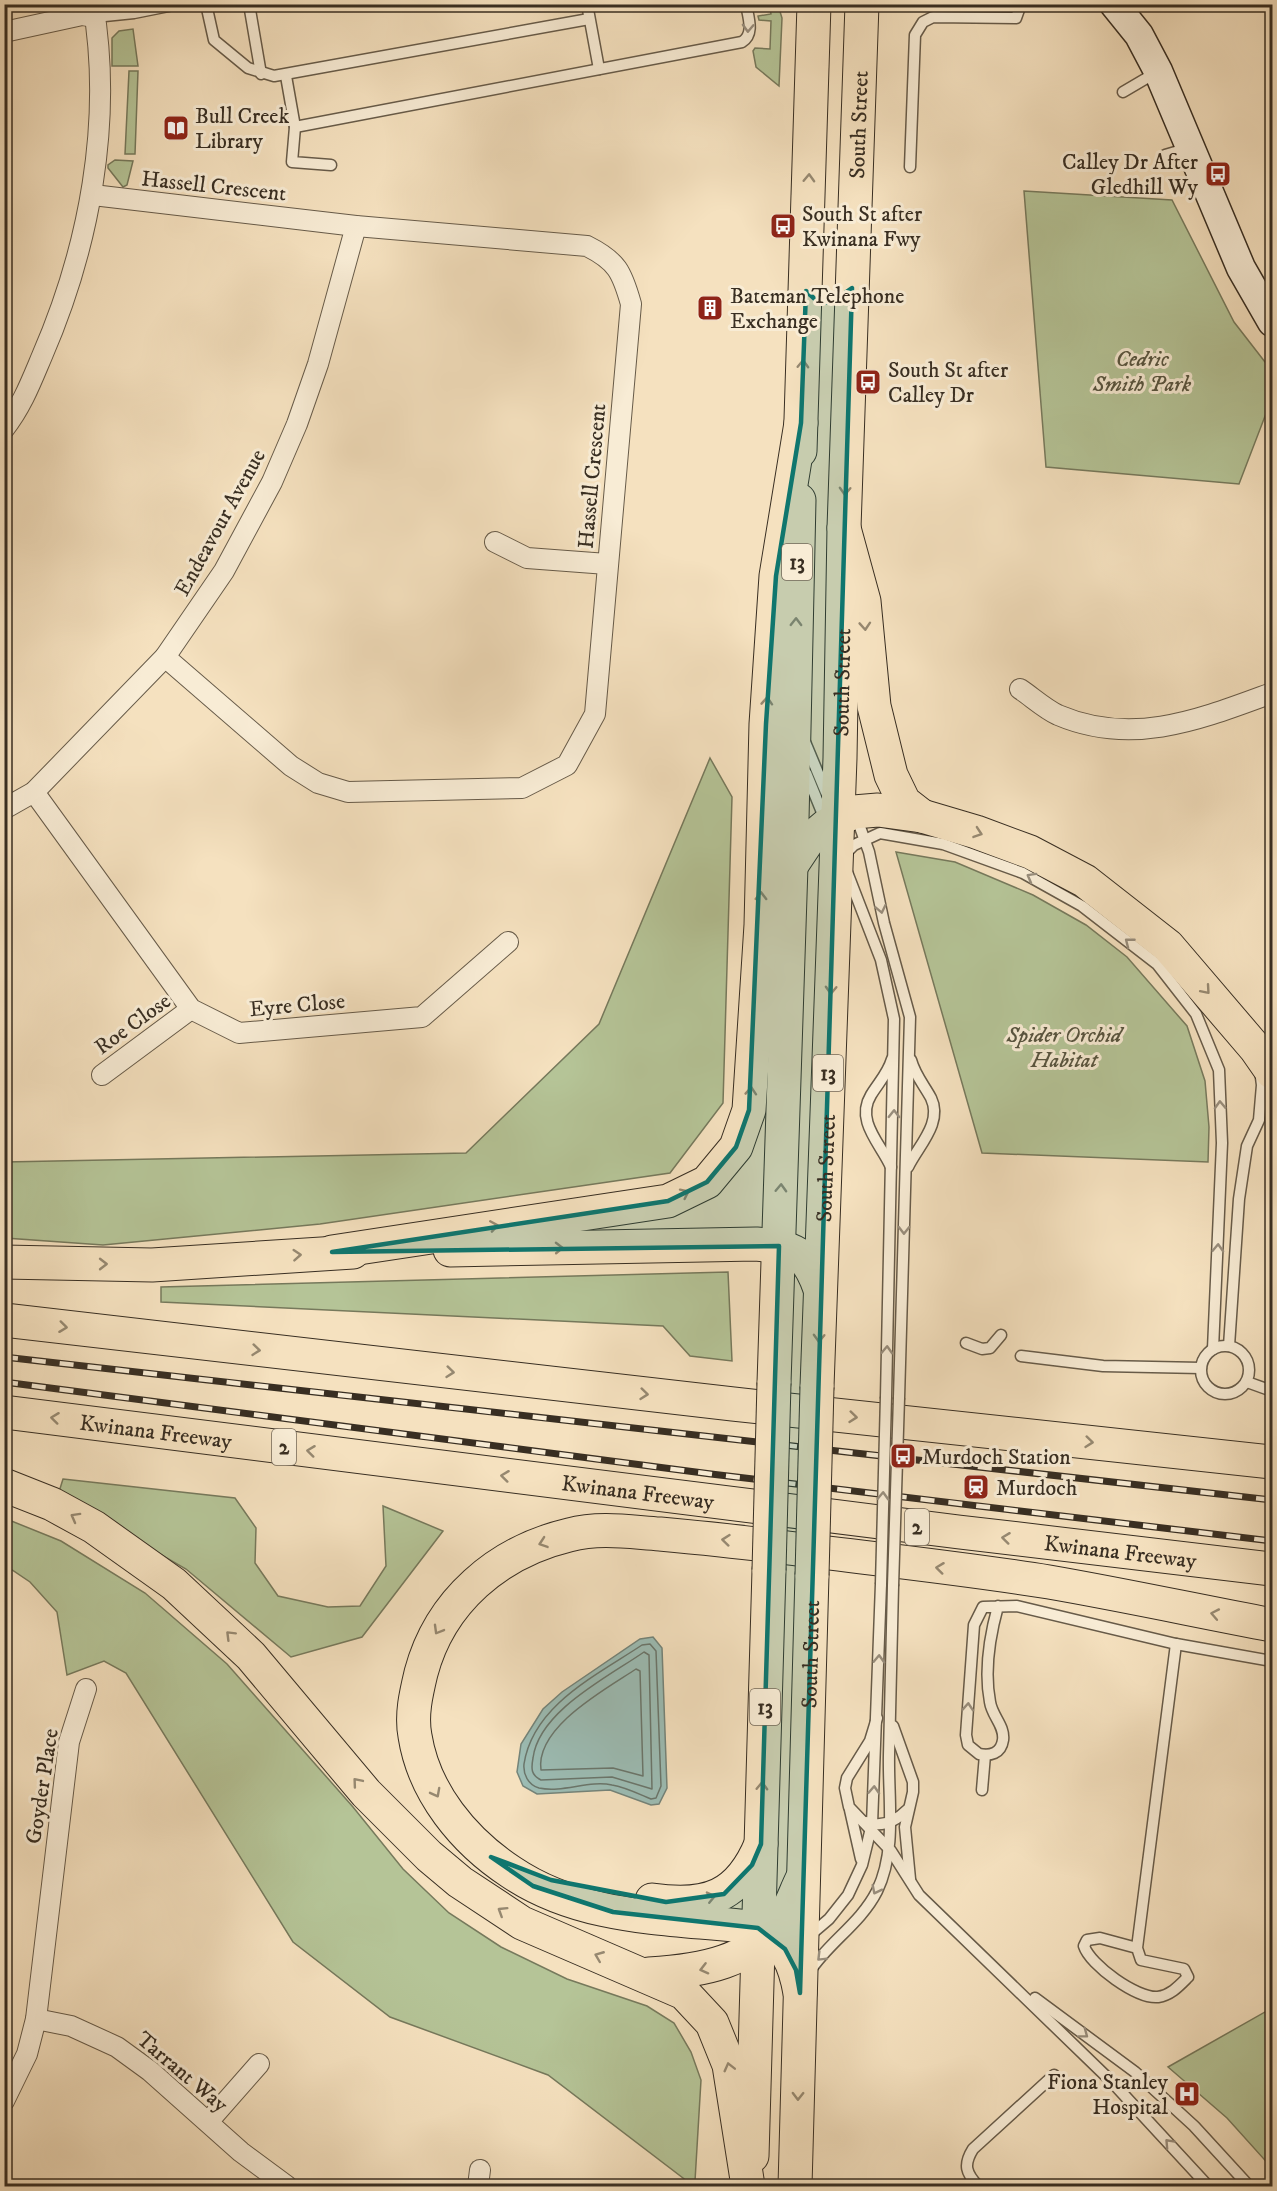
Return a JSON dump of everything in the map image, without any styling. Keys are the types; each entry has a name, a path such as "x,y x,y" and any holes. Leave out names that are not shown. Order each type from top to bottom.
{"highway":[{"path":"793,4 812,71"},
{"name":"South Street","path":"749,2187 772,1955 760,1844 791,866 801,423 814,4"},
{"name":"South Street","path":"772,1955 784,1917 802,1879 820,1290 844,832 840,758 844,528 862,4"},
{"path":"860,48 875,4"},
{"path":"806,291 817,301 830,303 839,300 852,288"},
{"path":"332,1252 668,1201 707,1182 736,1147 749,1110 761,925 766,724 776,576 801,423"},
{"path":"844,528 864,601 874,706 891,775 904,802 922,816"},
{"path":"791,866 807,842 844,832 878,810 922,816 976,832 1030,852 1085,881 1168,946 1264,1061"},
{"path":"4,1262 152,1265 332,1252 756,1244 779,1246 805,1257 813,1269 820,1290"},
{"path":"4,1320 744,1405 1272,1462"},
{"name":"Kwinana Freeway","path":"4,1412 936,1530 1272,1569"},
{"path":"4,1485 52,1504 94,1527 174,1584 251,1656 366,1793 429,1856 460,1882 522,1923 684,1993 717,2031 729,2065 749,2187"},
{"path":"795,2187 800,1993 796,1970 772,1955 656,1920 613,1912 533,1886 471,1841 437,1797 426,1773 415,1738 413,1713 423,1665 432,1641 458,1601 494,1567 516,1553 540,1543 599,1529 728,1540 1047,1582 1272,1625"},
{"path":"491,1857 550,1880 608,1894 666,1902 699,1900 723,1894 742,1880 760,1844"},
{"path":"644,1974 709,1968 772,1955"}],"main road":[{"path":"1120,6 1142,40 1158,71 1177,151 1272,322"}],"street":[{"path":"4,32 94,11 99,88 93,195 52,333 18,411 4,429"},
{"name":"Hassell Crescent","path":"93,195 356,226 587,246 604,254 619,268 631,304 595,714 567,765 522,788 348,792 318,783 291,766 165,657"},
{"name":"Endeavour Avenue","path":"4,809 34,792 165,657 224,571 272,482 318,364 356,226"},
{"path":"495,542 527,558 607,564"},
{"path":"1020,688 1056,714 1086,725 1127,731 1153,729 1207,717 1272,693"},
{"name":"Eyre Close","path":"34,792 191,1009 239,1033 422,1017 508,942"},
{"name":"Roe Close","path":"102,1075 191,1009"},
{"name":"Goyder Place","path":"4,2101 27,2054 36,2019 69,1742 86,1689"},
{"name":"Tarrant Way","path":"36,2019 71,2026 117,2047 150,2071 287,2187"},
{"path":"208,2122 259,2064"}],"lane":[{"path":"94,11 134,13 179,4"},
{"path":"206,4 214,40 237,60 261,74 286,76 589,19"},
{"path":"249,4 261,74"},
{"path":"587,4 599,69"},
{"path":"295,127 735,44 747,39 749,35 746,4"},
{"path":"910,167 915,35 923,22 933,17 1017,18 1021,4"},
{"path":"1123,92 1158,71"},
{"path":"286,76 295,127 292,162 331,165"},
{"path":"772,1955 829,1919 848,1895 862,1865 868,1824 876,1755 895,1080 894,1019 881,960 844,832 807,778 798,740 794,702"},
{"path":"794,702 815,772 844,832 910,1017 893,1586 889,1850"},
{"path":"844,832 880,833 943,844 1033,878 1082,906 1157,964 1196,1014 1219,1070 1222,1143 1213,1349"},
{"path":"905,1171 932,1126 934,1106 914,1071 909,1051"},
{"path":"893,1170 870,1130 866,1111 872,1093 879,1086 894,1053"},
{"path":"1229,1346 1242,1164 1246,1146 1259,1120 1264,1061"},
{"path":"879,1086 895,1080 908,1080 924,1089"},
{"path":"876,1138 893,1148 906,1147 921,1141 928,1134"},
{"path":"1216,1285 1228,1281 1235,1268"},
{"path":"966,1343 982,1349 990,1348 1001,1335"},
{"path":"1229,1346 1243,1353 1247,1360 1249,1375 1246,1382 1234,1393 1218,1394 1205,1384 1201,1368 1207,1354 1213,1349 1229,1346"},
{"path":"1021,1356 1103,1366 1201,1368"},
{"path":"1246,1382 1272,1391"},
{"path":"998,1606 990,1646 989,1698 992,1710 1001,1726 1003,1740 998,1751 985,1755 974,1752 966,1740 974,1624 983,1607 998,1606 1017,1606 1176,1644 1272,1661"},
{"path":"1137,1948 1100,1938 1087,1940 1084,1946 1087,1956 1103,1970 1142,1996 1158,1997 1172,1992 1188,1977 1184,1969 1141,1960 1137,1948 1176,1644"},
{"path":"890,1717 913,1782 906,1827 910,1882"},
{"path":"862,1865 845,1788 851,1769 858,1762 870,1741 877,1718"},
{"path":"858,1762 876,1755 889,1757 903,1765 909,1773"},
{"path":"982,1790 985,1755"},
{"path":"868,1824 889,1823 909,1806"},
{"path":"800,1993 817,1960 842,1937 877,1891 889,1850 909,1806"},
{"path":"849,1807 868,1824 910,1882 960,1937 1003,1975 1112,2082 1208,2187"},
{"path":"1003,1975 1135,2072 1194,2126 1249,2187"},
{"path":"978,2187 968,2175 966,2161 973,2149 1054,2075"}],"highlighted area":[{"path":"852,288 800,1993 796,1970 785,1949 758,1928 613,1912 533,1886 491,1857 551,1880 666,1902 724,1894 752,1865 761,1844 779,1246 332,1252 668,1201 707,1182 736,1147 749,1110 766,724 776,576 801,423 806,291 817,301 830,303"}],"green space":[{"path":"769,5 778,5 782,18 779,86 756,67 753,51 755,48 770,49 771,21 759,20 758,16 771,14"},
{"path":"133,29 138,66 112,66 112,38 119,31"},
{"path":"129,71 138,71 135,154 125,154"},
{"path":"115,160 133,161 127,185 123,187 108,168 108,165"},
{"name":"Cedric Smith Park","path":"1024,191 1172,200 1234,322 1272,371 1272,398 1239,484 1046,467"},
{"path":"710,758 732,797 723,1103 670,1173 320,1224 103,1245 5,1238 5,1162 466,1153 599,1024"},
{"name":"Spider Orchid Habitat","path":"896,852 955,862 1033,895 1086,925 1127,957 1187,1026 1205,1081 1209,1127 1208,1162 982,1153"},
{"path":"728,1272 732,1361 690,1356 663,1326 161,1302 161,1287"},
{"path":"63,1479 235,1498 256,1528 255,1563 278,1596 328,1607 360,1606 386,1566 383,1506 443,1531 362,1637 291,1657 186,1569 58,1495"},
{"path":"4,1518 61,1541 145,1593 227,1664 353,1807 403,1869 449,1913 501,1947 567,1979 647,2006 674,2023 691,2052 701,2080 695,2181 687,2181 548,2075 390,2017 293,1942 126,1673 104,1661 67,1675 57,1612 30,1582 5,1565"},
{"path":"1272,2008 1272,2168 1227,2118 1168,2067"}],"water":[{"path":"653,1637 662,1648 667,1788 659,1804 651,1805 610,1790 537,1794 523,1786 517,1772 521,1744 543,1709 562,1692 640,1639"}],"railway":[{"path":"4,1357 1272,1500"},
{"path":"4,1382 711,1474 1272,1541"}],"place":[{"name":"Bull Creek Library","path":"176,128"},
{"name":"Calley Dr After Gledhill Wy","path":"1218,174"},
{"name":"South St after Kwinana Fwy","path":"783,226"},
{"name":"Bateman Telephone Exchange","path":"710,308"},
{"name":"South St after Calley Dr","path":"868,382"},
{"name":"Murdoch Station","path":"903,1456"},
{"name":"Murdoch","path":"976,1487"},
{"name":"Fiona Stanley Hospital","path":"1187,2094"}]}
